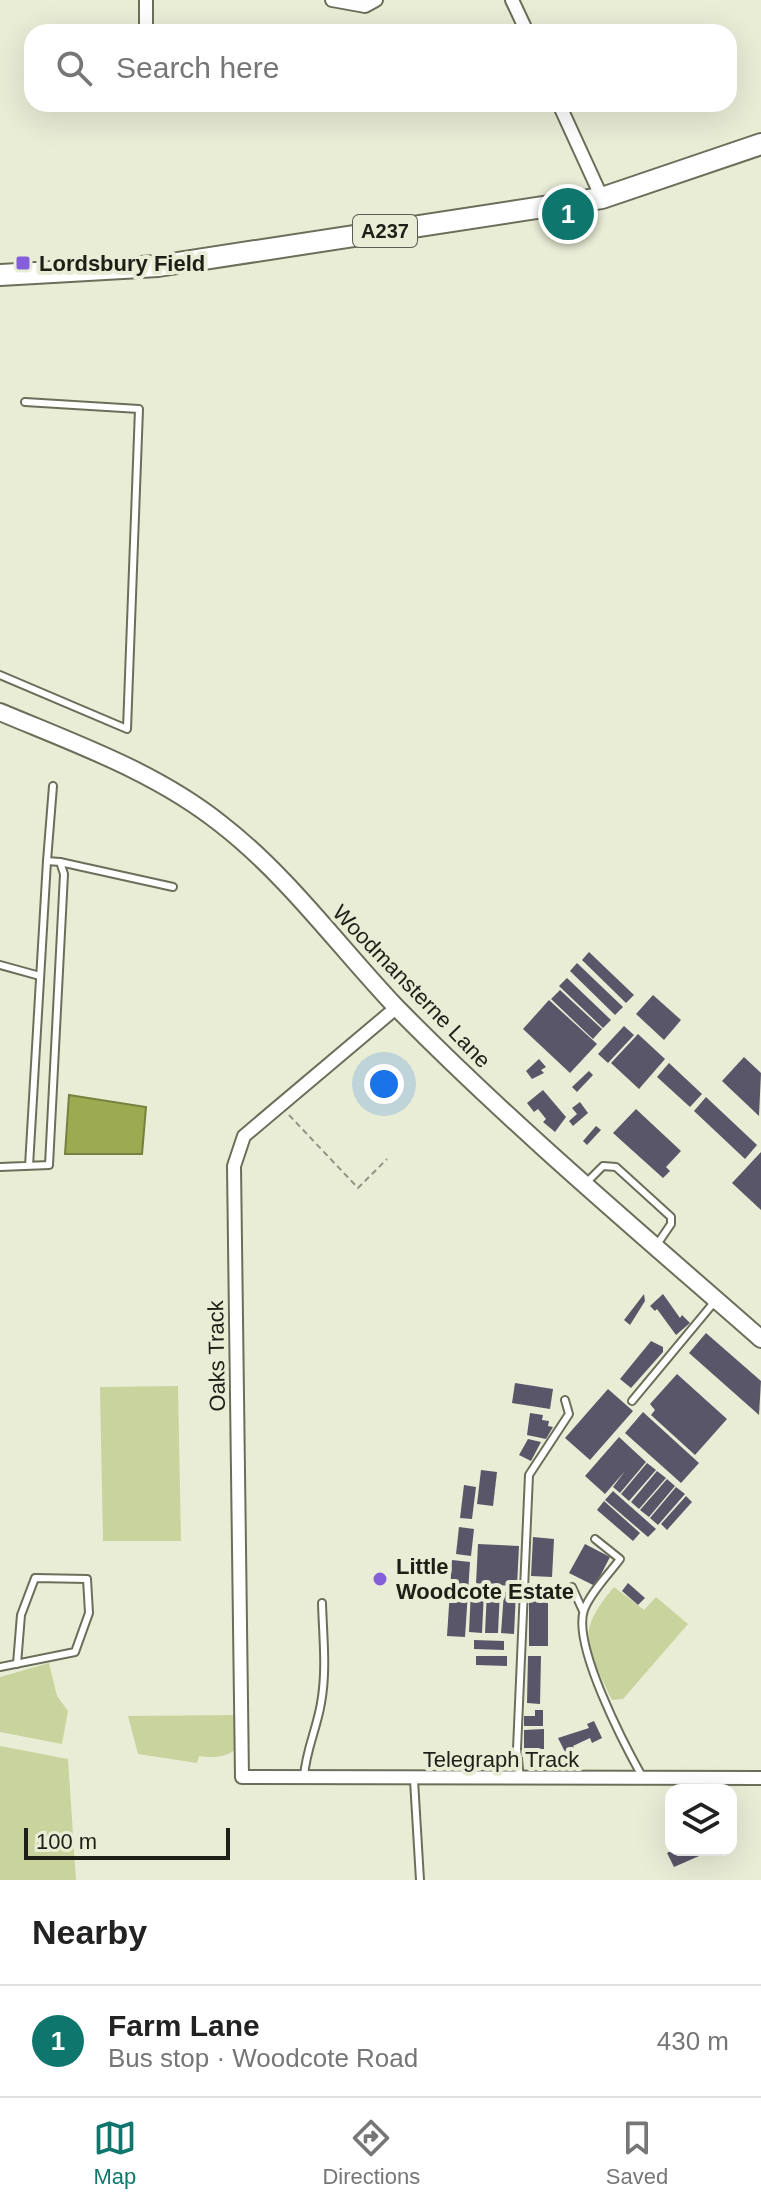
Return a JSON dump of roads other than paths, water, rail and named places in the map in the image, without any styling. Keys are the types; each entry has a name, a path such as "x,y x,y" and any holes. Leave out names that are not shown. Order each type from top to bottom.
{"main road":[{"name":"A237","path":"0,275 158,266 602,198 761,144"}],"street":[{"path":"146,0 146,24"},
{"path":"332,0 365,6 376,0"},
{"path":"512,0 523,24"},
{"path":"563,112 602,198"},
{"name":"Woodmansterne Lane","path":"0,712 128,766 222,824 273,871 397,1007 507,1115 761,1339"},
{"name":"Oaks Track","path":"242,1777 234,1166 244,1136 397,1007"},
{"name":"Telegraph Track","path":"242,1777 414,1780 761,1778"}],"lane":[{"path":"0,675 127,729 139,409 25,402"},
{"path":"29,1166 53,786"},
{"path":"47,861 173,887"},
{"path":"0,1167 49,1165 64,874 60,862"},
{"path":"0,965 40,976"},
{"path":"586,1184 603,1166 616,1167 671,1217 671,1224 656,1246"},
{"path":"632,1401 716,1300"},
{"path":"520,1779 517,1749 529,1475 569,1414 565,1400"},
{"path":"583,1611 620,1559 595,1539"},
{"path":"0,1667 17,1664 75,1652 89,1613 87,1579 35,1578 21,1615 17,1664"},
{"path":"572,1587 583,1611 584,1644 622,1740 643,1778"},
{"path":"303,1779 306,1753 317,1723 325,1678 322,1603"},
{"path":"414,1780 420,1880"}],"place":[{"name":"Farm Lane","path":"568,214"},
{"name":"Lordsbury Field","path":"23,263"},
{"name":"Little Woodcote Estate","path":"380,1579"}]}
